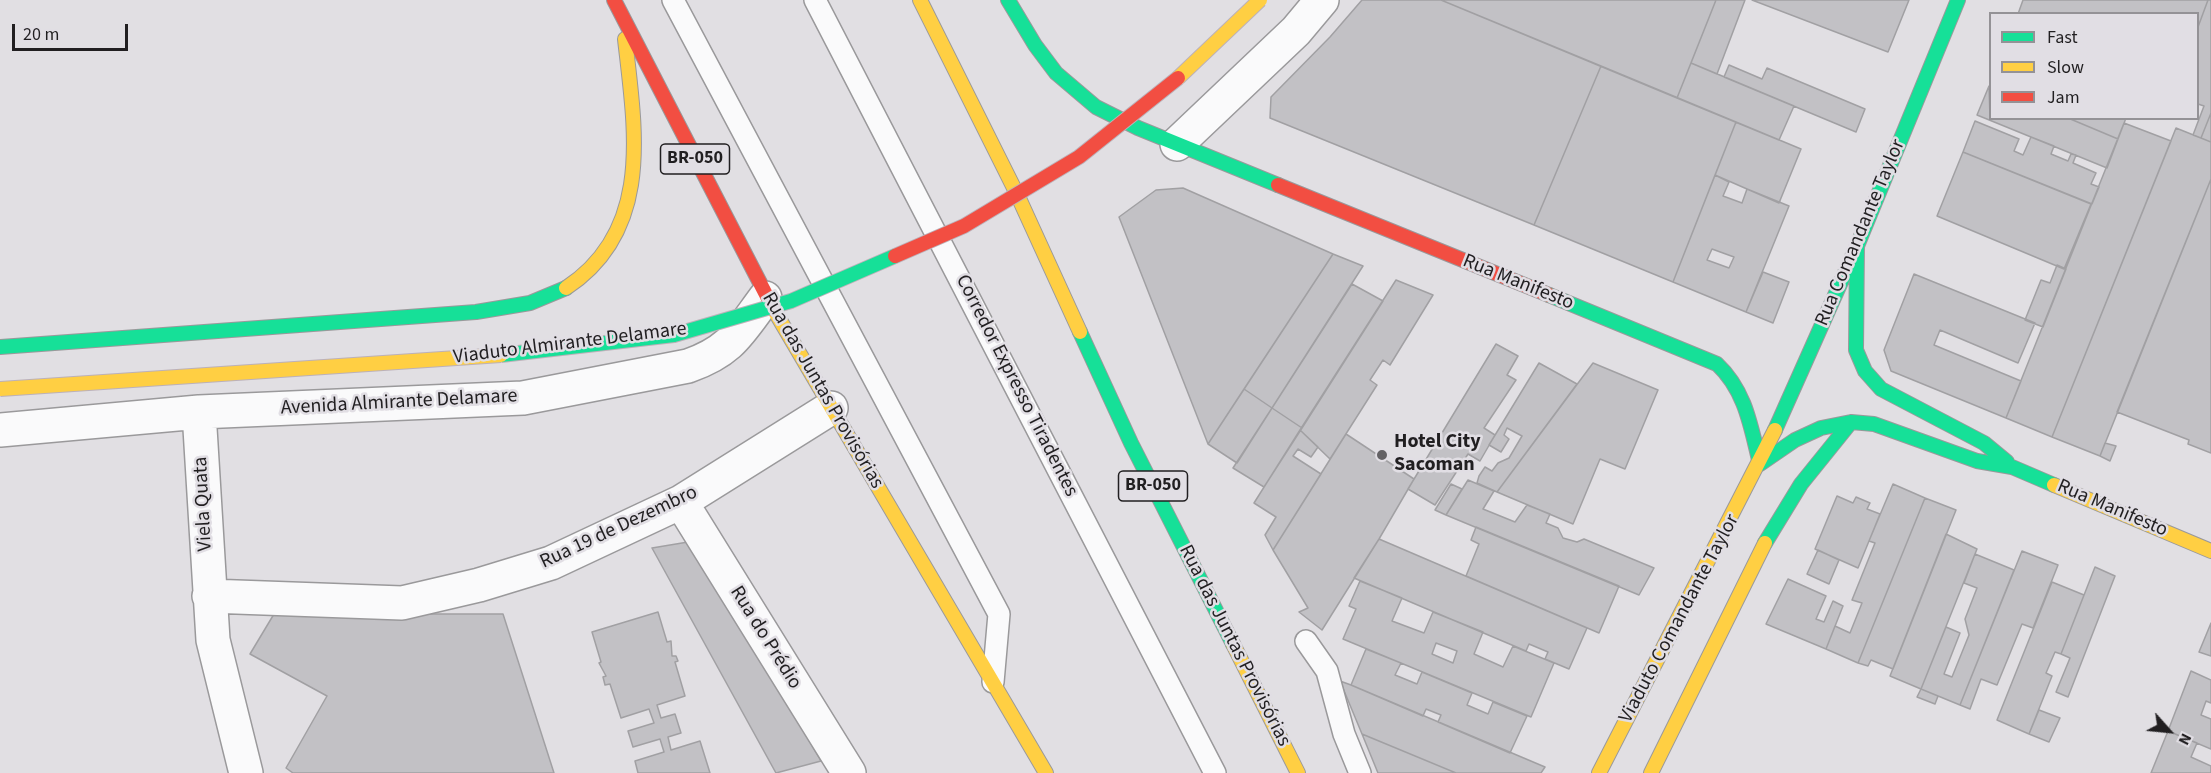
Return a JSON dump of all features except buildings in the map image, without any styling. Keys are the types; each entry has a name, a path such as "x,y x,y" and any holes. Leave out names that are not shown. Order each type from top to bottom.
{"main road":[{"name":"Rua das Juntas Provisórias","path":"614,0 766,296 1046,773"},
{"name":"Rua das Juntas Provisórias","path":"920,0 1017,194 1131,443 1298,773"},
{"name":"Rua Manifesto","path":"1008,0 1039,51 1059,75 1094,106 1177,144 1717,364 1730,374 1740,388 1760,464 1795,440 1821,428 1851,422 1874,424 1977,461 2012,467 2211,551"},
{"name":"Viaduto Almirante Delamare","path":"0,389 554,351 674,335 791,301 964,226 1079,157 1186,72 1260,0"},
{"name":"Rua Comandante Taylor","path":"1760,464 1857,246 1958,0"},
{"path":"0,347 334,324 515,306 548,298 580,277 601,256 620,228 630,194 635,147 624,22"},
{"name":"Rua Manifesto","path":"1857,246 1856,350 1865,371 1881,389 1984,442 2012,467"},
{"path":"1651,773 1765,543 1801,484 1851,422"},
{"name":"Viaduto Comandante Taylor","path":"1599,773 1760,464"}],"street":[{"path":"1177,144 1296,30 1322,0"},
{"name":"Avenida Almirante Delamare","path":"0,430 199,412 523,398 688,366 712,358 730,345 766,296"},
{"name":"Rua 19 de Dezembro","path":"210,596 402,603 479,585 551,563 681,502 831,408"},
{"name":"Viela Quata","path":"199,412 213,640 246,773"},
{"name":"Rua do Prédio","path":"681,502 849,773"}],"lane":[{"path":"673,0 999,614 993,682"},
{"name":"Corredor Expresso Tiradentes","path":"815,0 1215,773"},
{"path":"1306,641 1327,671 1344,734 1360,773"}],"traffic: fast":[{"path":"1008,0 1035,45 1056,73 1096,107 1138,128 1278,185"},
{"path":"1775,430 1857,246 1958,0"},
{"path":"1857,246 1856,350 1865,371 1881,389 1984,443 2007,462"},
{"path":"501,355 674,335 791,301 895,256"},
{"path":"0,347 476,312 530,303 566,288"},
{"path":"1549,295 1717,364 1735,386 1741,398 1760,464 1795,440 1821,428 1851,422 1874,424 1977,461 2012,467 2054,485"},
{"path":"1080,332 1131,443 1233,644"},
{"path":"1765,543 1801,484 1851,422"}],"traffic: slow":[{"path":"920,0 1017,194 1080,332"},
{"path":"1178,78 1260,0"},
{"path":"566,288 594,264 614,237 626,207 632,176 634,142 625,39"},
{"path":"774,310 1046,773"},
{"path":"0,389 501,355"},
{"path":"1599,773 1775,430"},
{"path":"2054,485 2211,551"},
{"path":"1651,773 1765,543"},
{"path":"1233,644 1298,773"}],"traffic: jam":[{"path":"614,0 774,310"},
{"path":"895,256 964,226 1079,157 1178,78"},
{"path":"1278,185 1549,295"}],"place":[{"name":"Hotel City Sacoman","path":"1382,455"}]}
